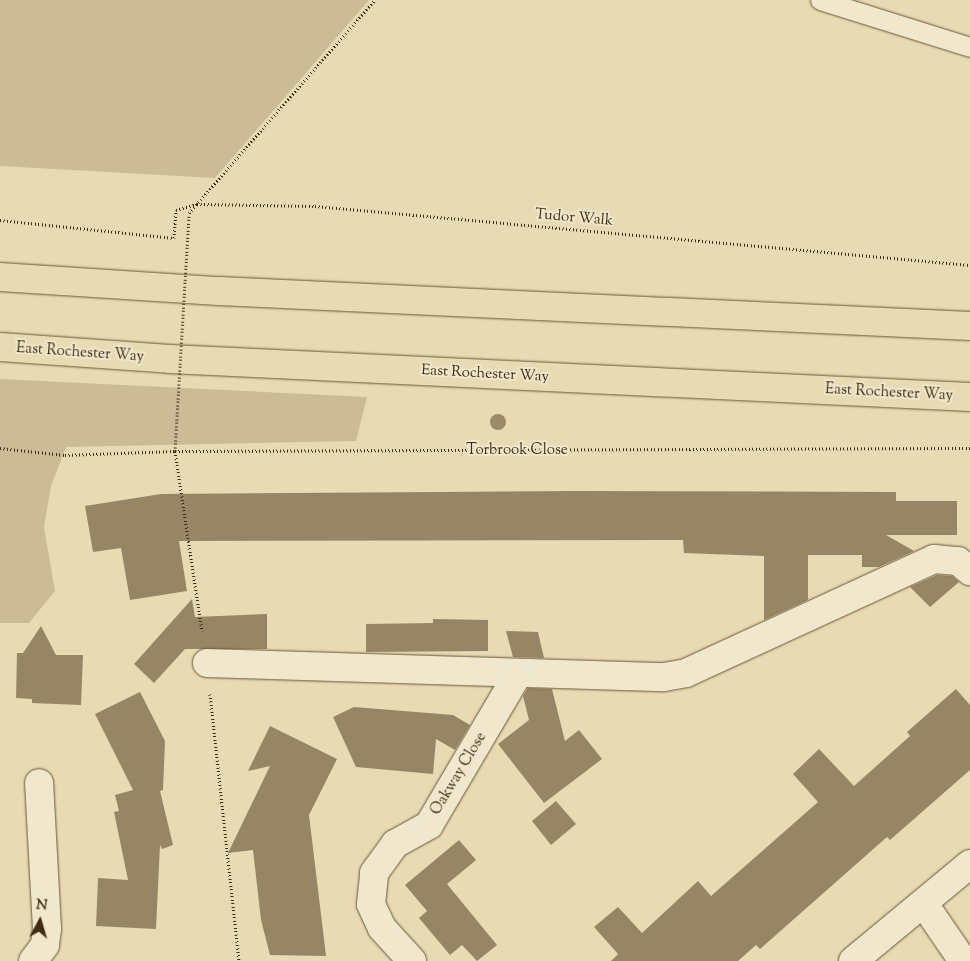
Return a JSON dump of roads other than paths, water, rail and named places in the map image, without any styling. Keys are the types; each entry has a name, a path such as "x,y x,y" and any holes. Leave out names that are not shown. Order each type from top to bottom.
{"highway":[{"path":"0,277 220,291 970,326"},
{"name":"East Rochester Way","path":"0,347 170,359 970,397"}],"street":[{"path":"207,663 664,677 686,673 934,559 958,561 970,571"},
{"name":"Oakway Close","path":"412,961 382,928 371,904 374,874 395,844 429,825 518,674"},
{"path":"33,961 45,945 47,929 39,783"},
{"path":"853,961 970,864"},
{"path":"924,904 963,961"}],"lane":[{"path":"820,0 850,4 970,47"}]}
